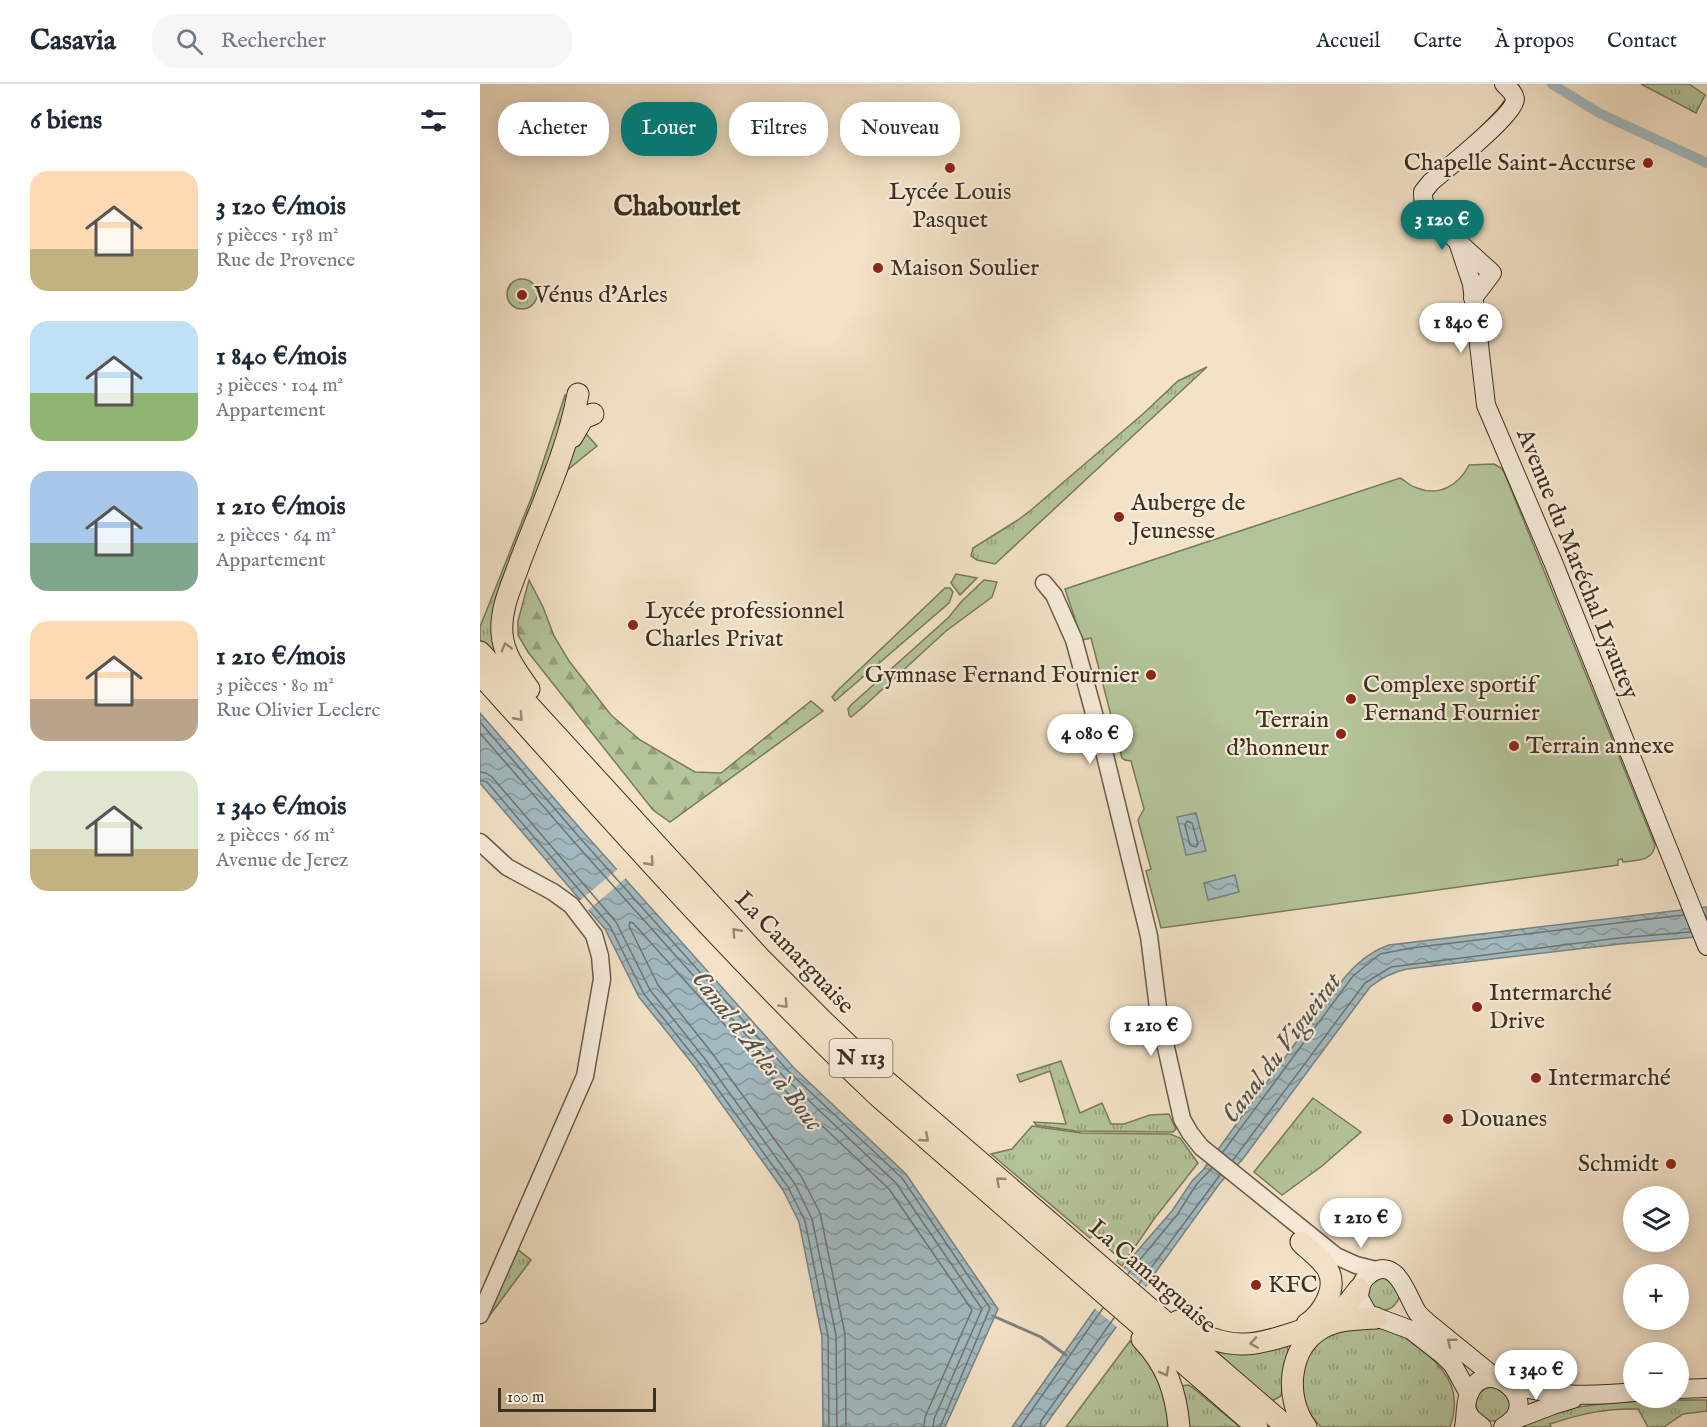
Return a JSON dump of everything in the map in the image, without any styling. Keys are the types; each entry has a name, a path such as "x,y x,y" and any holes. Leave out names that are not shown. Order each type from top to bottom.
{"highway":[{"path":"563,454 578,394"},
{"path":"593,414 579,422 563,454 503,612 502,634 514,669 547,714 634,821"},
{"name":"La Camarguaise","path":"480,652 762,960 1024,1212 1103,1281"},
{"name":"La Camarguaise","path":"480,674 678,894 824,1045 878,1096 1024,1212"},
{"path":"1298,1331 1320,1314 1329,1291 1330,1275 1301,1242"},
{"path":"1103,1281 1140,1314 1196,1334 1242,1344 1267,1341 1335,1315 1359,1288"},
{"path":"1103,1281 1140,1314 1154,1352 1177,1401 1179,1427"},
{"name":"La Camarguaise","path":"1140,1314 1257,1427"},
{"name":"La Camarguaise","path":"1140,1314 1287,1427"},
{"path":"1306,1427 1294,1406 1292,1394 1294,1369 1304,1345 1320,1329 1338,1321 1376,1318"}],"main road":[{"path":"1473,298 1492,273 1458,242 1428,208 1424,202 1423,192 1425,187 1512,108 1515,99 1504,84"},
{"name":"Avenue du Maréchal Lyautey","path":"1458,242 1469,272 1486,405 1706,943"},
{"path":"1482,1427 1471,1418 1467,1410 1453,1365 1428,1342 1406,1327 1368,1314 1359,1298 1359,1288 1368,1274 1376,1270 1385,1270 1397,1275 1405,1286 1417,1312 1439,1333 1515,1391 1518,1407 1507,1424"},
{"path":"1467,1410 1480,1381 1503,1382 1556,1395 1583,1396 1623,1393"},
{"path":"1689,1389 1707,1388"},
{"path":"1507,1424 1553,1405 1583,1396"}],"street":[{"path":"1044,583 1054,595 1074,640 1101,739 1149,936 1159,1016 1182,1119 1190,1133 1207,1152 1330,1252 1356,1265 1376,1270"},
{"path":"480,842 507,867 553,892 571,905 594,935 600,956 602,979 585,1076 480,1315"},
{"path":"1238,1176 1244,1190 1261,1208 1301,1242 1350,1274 1359,1288"}],"green space":[{"path":"1641,84 1689,84 1705,95 1696,113"},
{"path":"522,279 533,283 537,294 533,305 522,309 511,305 507,294 511,283"},
{"path":"1207,367 995,564 977,560 971,556 973,548 1031,510 1178,381"},
{"path":"565,395 570,402 511,575 510,672 480,643 480,627 532,496"},
{"path":"580,427 597,446 566,471"},
{"name":"Complexe sportif Fernand Fournier","path":"1494,464 1504,472 1655,845 1654,851 1651,855 1638,860 1623,862 1622,859 1618,860 1618,865 1161,928 1146,871 1151,869 1138,820 1144,809 1131,761 1122,758 1091,638 1082,640 1065,589 1400,478 1412,486 1425,490 1440,490 1460,478 1469,465"},
{"path":"956,574 977,578 960,595 951,583"},
{"path":"529,580 554,636 569,661 611,715 640,740 695,772 721,773 811,701 823,711 670,822 653,810 528,652 518,635 518,621"},
{"path":"984,580 997,582 992,597 946,631 851,717 848,709 851,705 949,617"},
{"path":"945,588 950,588 953,592 949,603 835,701 832,697 838,690"},
{"path":"1061,1061 1080,1113 1102,1103 1111,1124 1124,1124 1150,1115 1169,1114 1176,1129 1173,1132 1076,1131 1036,1125 1034,1122 1066,1124 1050,1071 1020,1082 1017,1075"},
{"path":"1313,1098 1361,1132 1322,1166 1282,1195 1254,1172"},
{"path":"1032,1126 1081,1133 1170,1134 1180,1138 1198,1163 1154,1219 1122,1266 1117,1262 1119,1258 1094,1235 1090,1238 991,1154 1012,1149"},
{"path":"517,1249 531,1260 490,1315 489,1313"},
{"path":"1389,1276 1400,1296 1398,1301 1389,1309 1371,1309 1363,1286 1366,1281"},
{"path":"1368,1325 1407,1338 1420,1347 1442,1369 1452,1386 1454,1395 1450,1427 1321,1427 1302,1406 1302,1360 1319,1339 1340,1328"},
{"path":"1130,1341 1146,1355 1156,1373 1165,1400 1169,1427 1066,1427"},
{"path":"1287,1344 1288,1352 1281,1396 1272,1401 1211,1347 1231,1351 1258,1352"},
{"path":"1188,1385 1240,1427 1187,1427 1181,1386"},
{"path":"1493,1387 1505,1392 1510,1404 1505,1416 1493,1421 1481,1416 1476,1404 1481,1392"},
{"path":"1689,1400 1707,1400 1707,1411 1683,1414 1664,1427 1648,1427 1638,1409 1626,1409 1583,1415 1550,1424 1551,1427 1520,1427 1562,1409 1623,1402 1623,1408 1689,1408"}],"water":[{"name":"Canal d'Arles à Bouc","path":"480,713 794,1068 906,1174 998,1309 945,1427 823,1427 822,1337 799,1222 783,1190 695,1067 639,997 605,929 480,783"},
{"path":"1196,813 1206,851 1186,855 1177,817"},
{"path":"1235,875 1239,892 1208,900 1204,883"},
{"path":"1707,907 1707,936 1407,969 1387,976 1370,987 1242,1160 1220,1183 1044,1427 1012,1427 1132,1257 1172,1211 1329,997 1348,973 1371,954 1389,945"}],"pier":[{"path":"619,868 627,877 586,912 578,902"},
{"path":"1122,1267 1147,1288 1118,1328 1093,1307"}],"waterway":[{"path":"1552,84 1599,113 1707,163"},
{"path":"993,1316 1041,1337 1066,1355"}],"place":[{"name":"Chapelle Saint-Accurse","path":"1648,163"},
{"name":"Lycée Louis Pasquet","path":"950,168"},
{"name":"Maison Soulier","path":"878,268"},
{"name":"Vénus d'Arles","path":"522,295"},
{"name":"Auberge de Jeunesse","path":"1119,517"},
{"name":"Lycée professionnel Charles Privat","path":"633,625"},
{"name":"Gymnase Fernand Fournier","path":"1151,675"},
{"name":"Complexe sportif Fernand Fournier","path":"1351,699"},
{"name":"Terrain d'honneur","path":"1341,734"},
{"name":"Terrain annexe","path":"1514,746"},
{"name":"Intermarché Drive","path":"1477,1007"},
{"name":"Intermarché","path":"1536,1078"},
{"name":"Douanes","path":"1448,1119"},
{"name":"Schmidt","path":"1671,1164"},
{"name":"KFC","path":"1256,1285"}],"district":[{"name":"Chabourlet","path":"677,208"}],"water label":[{"name":"Canal du Vigueirat","path":"1282,1048"}]}
